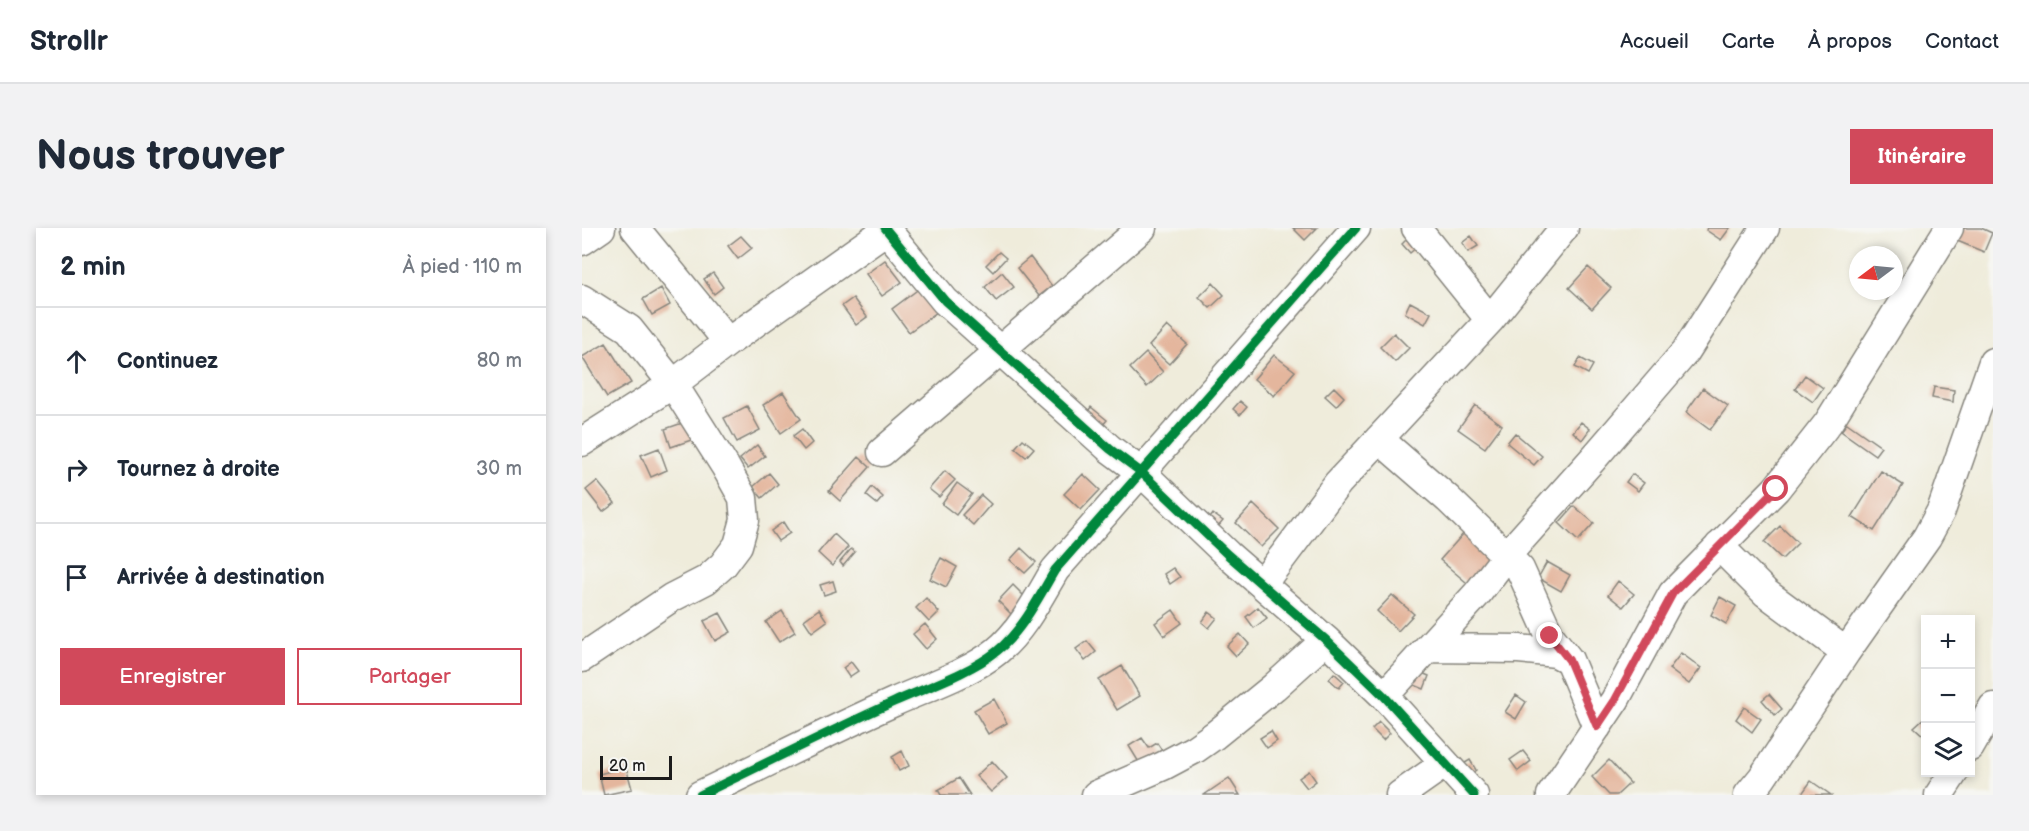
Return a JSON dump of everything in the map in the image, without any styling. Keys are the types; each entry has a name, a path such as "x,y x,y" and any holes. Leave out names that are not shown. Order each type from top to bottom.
{"street":[{"path":"635,228 728,342"},
{"path":"882,452 1142,228"},
{"path":"700,795 953,676 996,652 1008,640 1036,602 1055,570 1356,228"},
{"path":"1263,583 1338,483 1490,320 1564,228"},
{"path":"1384,696 1477,594 1507,555 1686,351 1765,228"},
{"path":"1551,795 1615,700 1673,593 1776,489 1828,423 1948,228"},
{"path":"582,442 673,384 887,229 945,301 1110,449 1141,472 1228,555 1326,640 1384,696 1474,795"},
{"path":"1420,230 1490,320"},
{"path":"582,300 629,329 673,384 743,498 745,520 738,545 723,566 706,580 671,598 582,658"},
{"path":"1748,795 1762,778 1846,652 1927,537 1941,512 1993,362"},
{"path":"1379,439 1448,499 1520,568 1550,636 1569,660 1597,727"},
{"path":"1719,546 1767,593 1846,652"},
{"path":"1096,795 1163,766 1201,744 1274,687 1326,640"},
{"path":"1429,648 1556,653 1569,660"},
{"path":"1975,740 1993,707"},
{"path":"1400,795 1444,764"},
{"path":"1939,795 1951,777"}],"building":[{"path":"1293,228 1317,228 1305,240"},
{"path":"1707,228 1730,228 1721,240 1706,230"},
{"path":"1954,228 1981,228 1992,233 1984,252 1950,238"},
{"path":"741,236 752,248 738,259 728,246"},
{"path":"1410,236 1419,245 1410,253 1402,244"},
{"path":"1471,236 1478,246 1468,252 1462,243"},
{"path":"999,252 1006,258 993,272 986,265"},
{"path":"1030,257 1052,286 1039,296 1017,268"},
{"path":"885,260 902,282 882,296 866,274"},
{"path":"1588,267 1611,288 1592,309 1569,288"},
{"path":"1002,272 1014,287 996,301 985,287"},
{"path":"713,273 723,287 714,294 704,279"},
{"path":"1213,283 1224,295 1210,308 1199,297"},
{"path":"661,288 670,305 652,315 643,299"},
{"path":"920,288 937,312 909,332 892,309"},
{"path":"853,298 867,317 856,325 842,306"},
{"path":"1410,302 1431,313 1425,324 1405,313"},
{"path":"1167,326 1187,344 1169,364 1149,346"},
{"path":"1394,333 1409,348 1395,362 1380,347"},
{"path":"606,343 631,383 607,397 582,357"},
{"path":"1146,353 1163,372 1147,387 1130,368"},
{"path":"1274,355 1295,371 1274,396 1254,379"},
{"path":"1580,358 1593,365 1588,374 1575,367"},
{"path":"1805,375 1823,388 1813,402 1795,389"},
{"path":"1334,387 1344,397 1336,406 1325,396"},
{"path":"1934,387 1954,390 1953,402 1932,398"},
{"path":"1703,388 1728,406 1710,430 1686,412"},
{"path":"783,392 801,419 781,433 763,405"},
{"path":"1240,401 1247,407 1240,415 1233,409"},
{"path":"1475,405 1502,425 1485,448 1458,429"},
{"path":"747,406 760,430 737,442 724,418"},
{"path":"1091,407 1107,420 1101,427 1086,414"},
{"path":"691,420 697,438 671,447 665,429"},
{"path":"1581,422 1590,429 1582,440 1573,432"},
{"path":"1847,423 1881,447 1875,455 1841,431"},
{"path":"802,429 812,443 804,450 793,436"},
{"path":"1515,433 1542,456 1534,465 1507,443"},
{"path":"1023,439 1034,448 1026,457 1015,448"},
{"path":"757,445 765,456 748,469 740,459"},
{"path":"659,448 667,470 651,477 641,455"},
{"path":"859,457 870,467 840,501 829,491"},
{"path":"945,471 955,480 939,497 929,489"},
{"path":"1881,471 1903,485 1874,531 1852,517"},
{"path":"769,473 778,484 762,498 753,487"},
{"path":"1083,474 1100,490 1081,510 1064,494"},
{"path":"1632,474 1644,483 1638,491 1626,482"},
{"path":"597,481 615,503 603,512 586,490"},
{"path":"957,483 972,494 956,515 942,504"},
{"path":"872,487 883,497 877,504 866,495"},
{"path":"981,495 991,504 973,525 962,515"},
{"path":"1253,504 1279,529 1261,547 1236,523"},
{"path":"1574,506 1594,523 1578,541 1559,523"},
{"path":"1213,514 1223,521 1217,528 1208,521"},
{"path":"783,522 790,533 778,541 771,531"},
{"path":"1780,526 1798,543 1782,559 1764,542"},
{"path":"1464,533 1496,560 1473,588 1440,560"},
{"path":"834,534 848,547 832,566 818,553"},
{"path":"1021,548 1036,562 1025,573 1010,560"},
{"path":"851,549 855,552 843,566 840,562"},
{"path":"941,558 957,567 946,587 930,579"},
{"path":"1547,562 1570,575 1561,591 1538,578"},
{"path":"1173,568 1180,577 1170,584 1164,574"},
{"path":"833,581 836,591 824,595 820,585"},
{"path":"1618,581 1634,594 1623,607 1608,595"},
{"path":"1013,585 1027,599 1012,615 998,601"},
{"path":"1392,595 1414,614 1398,631 1377,611"},
{"path":"1720,597 1736,606 1726,624 1711,615"},
{"path":"926,598 939,612 929,622 916,608"},
{"path":"1258,607 1267,618 1254,628 1246,617"},
{"path":"819,609 827,621 812,632 804,620"},
{"path":"1173,610 1182,623 1164,636 1155,623"},
{"path":"782,611 795,632 779,642 766,622"},
{"path":"1209,612 1217,618 1209,628 1202,622"},
{"path":"720,613 731,632 715,641 704,621"},
{"path":"925,624 937,639 926,649 913,634"},
{"path":"1240,634 1249,644 1236,656 1227,646"},
{"path":"1087,641 1096,652 1085,661 1076,649"},
{"path":"1681,653 1701,668 1689,684 1669,669"},
{"path":"851,662 858,671 849,677 843,668"},
{"path":"1122,666 1140,696 1117,710 1099,680"},
{"path":"1417,671 1429,676 1424,689 1412,684"},
{"path":"1334,673 1344,682 1339,688 1329,679"},
{"path":"1769,694 1782,709 1775,715 1762,700"},
{"path":"1516,695 1526,702 1516,719 1505,712"},
{"path":"994,699 1007,723 988,734 974,710"},
{"path":"1744,707 1761,719 1752,732 1736,719"},
{"path":"1921,721 1921,733 1914,727"},
{"path":"1379,722 1390,733 1383,740 1372,729"},
{"path":"1271,731 1277,741 1267,748 1260,738"},
{"path":"1142,738 1149,748 1157,743 1165,755 1143,769 1129,746"},
{"path":"902,751 909,766 899,771 892,757"},
{"path":"1523,751 1531,761 1518,771 1510,760"},
{"path":"1470,760 1476,770 1467,776 1460,766"},
{"path":"1609,760 1630,783 1617,795 1609,795 1592,777"},
{"path":"992,761 1007,778 991,792 976,776"},
{"path":"626,767 632,789 604,795 599,774"},
{"path":"1309,771 1316,781 1307,788 1299,778"},
{"path":"959,778 970,795 941,795 938,790"},
{"path":"1229,778 1240,795 1204,795"},
{"path":"1811,781 1831,795 1801,795"}],"cycle path":[{"path":"885,228 945,301 1110,449 1141,472 1228,555 1326,640 1384,696 1474,795"},
{"path":"700,795 870,713 961,673 997,651 1022,624 1055,570 1356,228"}],"route":[{"path":"1550,636 1569,660 1597,727 1615,700 1673,593 1776,489"}]}
